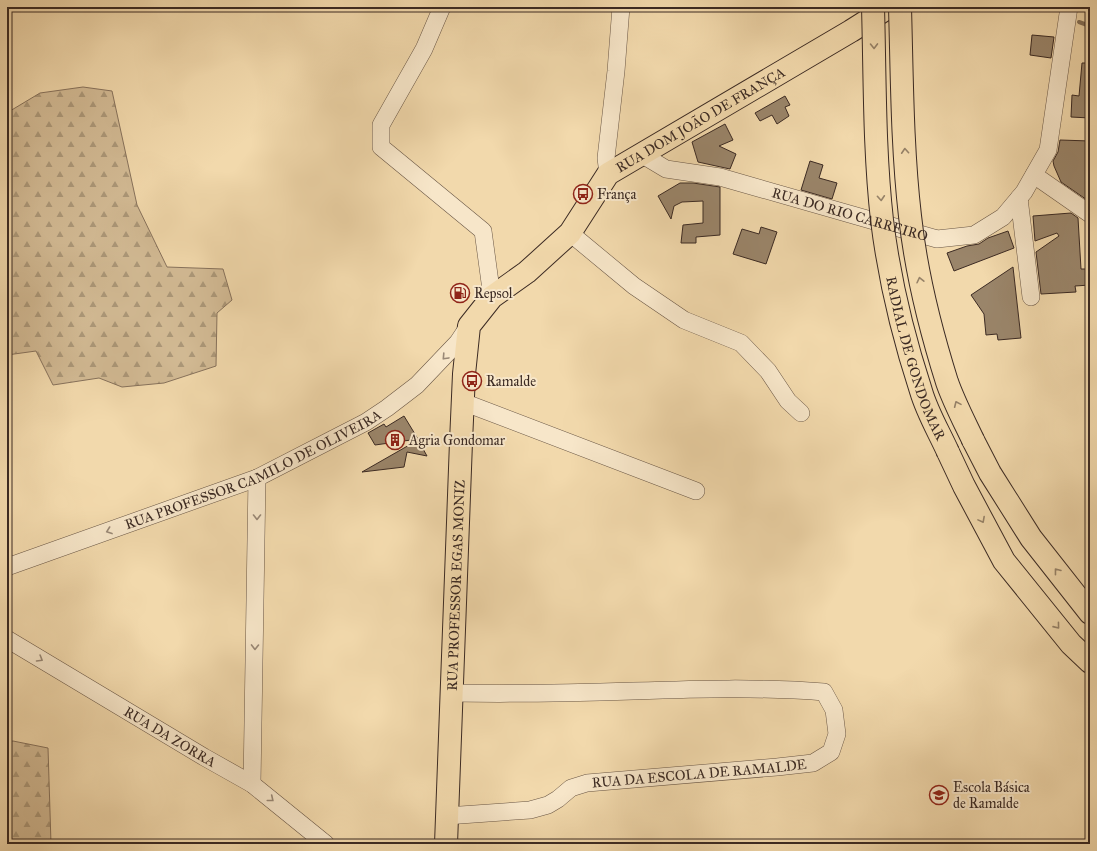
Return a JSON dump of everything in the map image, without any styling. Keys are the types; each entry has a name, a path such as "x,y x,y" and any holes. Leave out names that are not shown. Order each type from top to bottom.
{"main road":[{"name":"RADIAL DE GONDOMAR","path":"873,7 875,118 882,220 892,281 906,342 921,393 964,486 1004,561 1071,644 1090,662"},
{"name":"RUA DOM JOÃO DE FRANÇA","path":"469,326 492,297 527,272 570,233 608,174 851,32 889,7"},
{"name":"RADIAL DE GONDOMAR","path":"900,7 902,113 910,216 919,275 933,334 948,383 973,440 990,473 1031,538 1090,613"},
{"name":"RUA PROFESSOR EGAS MONIZ","path":"446,844 463,402 469,326"}],"street":[{"path":"442,7 424,48 381,125 381,147 483,231 492,297"},
{"path":"608,174 606,158 616,71 621,7"},
{"name":"RUA DO RIO CARREIRO","path":"641,154 666,169 720,177 752,185 937,239 974,235 1003,217 1019,198 1048,150 1069,7"},
{"path":"1034,175 1090,214"},
{"path":"1019,198 1031,297"},
{"path":"570,233 634,286 684,320 741,344 768,371 788,401 801,413"},
{"name":"RUA PROFESSOR CAMILO DE OLIVEIRA","path":"7,567 257,478 335,438 387,408 417,385 458,342 469,326"},
{"path":"463,402 696,491"},
{"path":"252,784 257,478"},
{"name":"RUA DA ZORRA","path":"7,639 204,757 252,784 326,844"},
{"name":"RUA DA ESCOLA DE RAMALDE","path":"446,816 530,810 548,805 572,788 587,783 813,763 831,752 837,734 834,710 824,692 789,689 734,688 520,694 451,693"}],"green space":[{"path":"83,87 112,91 137,205 167,267 223,269 232,300 217,313 216,366 164,383 122,387 99,378 53,385 36,351 7,355 7,154 10,111 40,93"},
{"path":"13,741 48,748 51,844 7,844 7,742"}],"building":[{"path":"1032,35 1054,37 1051,58 1030,55"},
{"path":"1082,63 1090,63 1090,118 1071,117 1072,95 1079,96"},
{"path":"785,96 790,105 785,107 789,116 777,124 772,115 760,121 755,113"},
{"path":"725,124 733,140 719,146 736,154 730,169 698,162 692,142"},
{"path":"1060,140 1090,141 1090,202 1061,182 1053,161 1058,152"},
{"path":"810,161 823,165 819,178 837,183 832,199 801,190"},
{"path":"680,183 693,183 720,187 720,235 696,237 696,243 681,243 683,225 703,223 703,201 682,202 674,206 671,219 658,196"},
{"path":"1071,213 1078,218 1081,269 1090,269 1090,285 1075,286 1076,292 1041,294 1036,252 1059,236 1057,233 1035,241 1033,216"},
{"path":"761,227 777,232 766,264 733,254 742,229 759,234"},
{"path":"1008,231 1014,248 954,271 947,253 967,246 979,244 988,238"},
{"path":"1013,267 1021,338 998,340 997,334 986,335 984,314 971,295"},
{"path":"404,416 418,439 375,445 368,433 384,424 386,427"},
{"path":"418,440 427,456 407,452 404,467 362,472"}],"waterway":[{"path":"1079,22 1090,26"}],"place":[{"name":"França","path":"583,194"},
{"name":"Repsol","path":"460,293"},
{"name":"Ramalde","path":"472,381"},
{"name":"Agria Gondomar","path":"395,440"},
{"name":"Escola Básica de Ramalde","path":"939,795"}]}
